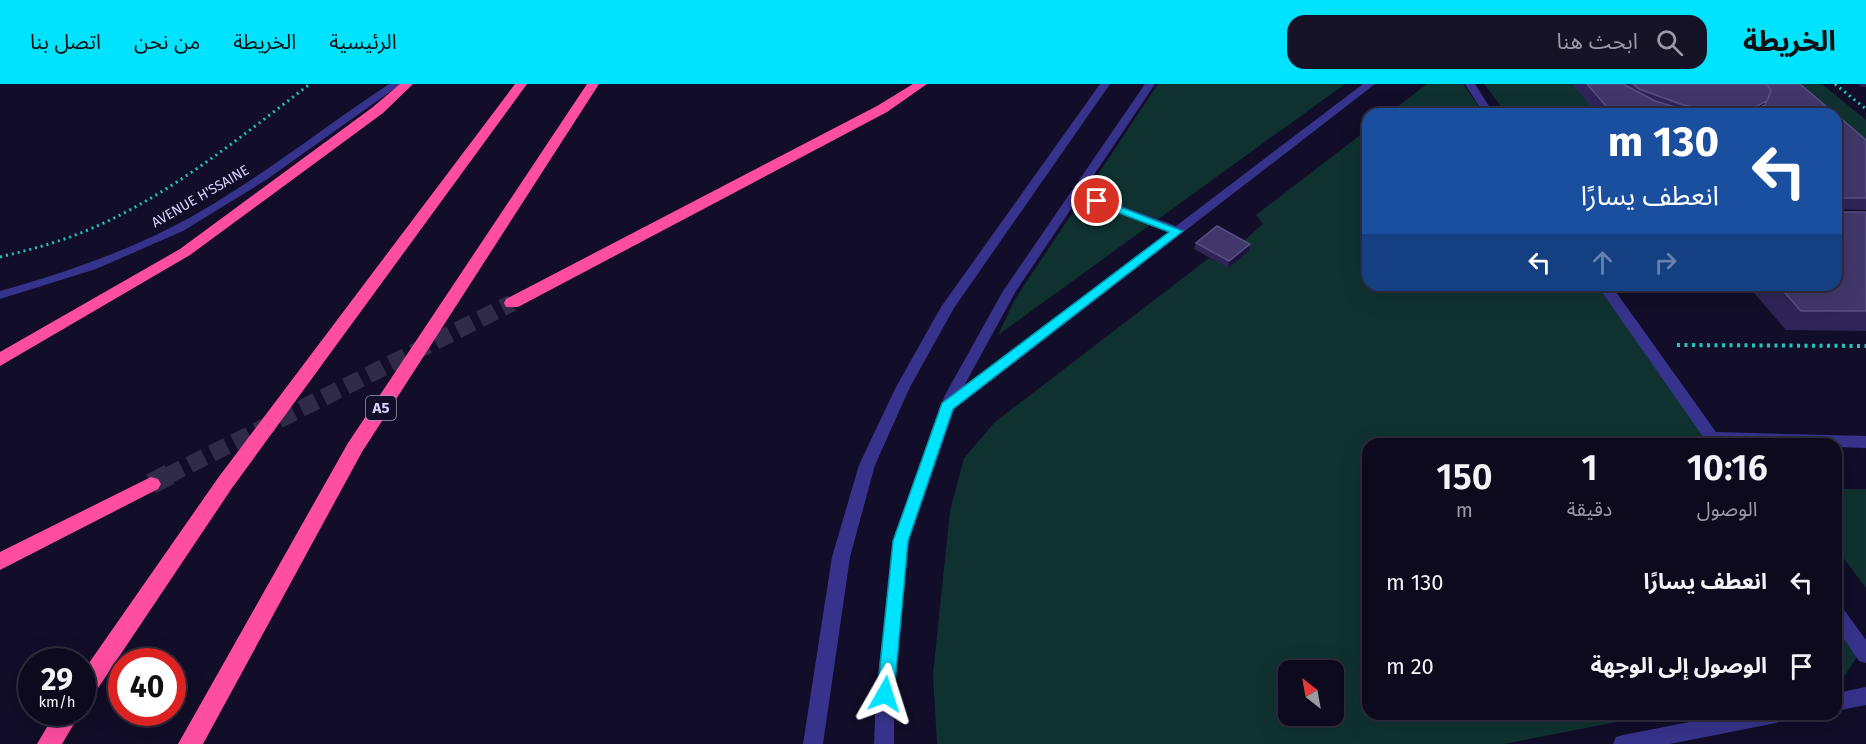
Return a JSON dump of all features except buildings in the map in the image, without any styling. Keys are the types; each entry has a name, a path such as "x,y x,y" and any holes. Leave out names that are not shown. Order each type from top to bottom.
{"highway":[{"path":"0,360 185,252 369,117 407,84"},
{"path":"96,672 225,483 521,84"},
{"name":"A5","path":"190,744 355,448 593,84"},
{"path":"512,303 752,179 882,109 921,84"},
{"path":"0,562 151,484"},
{"path":"49,744 61,726"}],"street":[{"name":"AVENUE H'SSAINE","path":"0,295 68,277 181,228 254,183 396,84"},
{"path":"813,744 840,557 867,465 903,387 948,307 1105,84"},
{"path":"884,744 885,694 901,541 947,407 1010,291 1150,84"},
{"path":"947,407 1370,84"},
{"path":"1470,84 1485,108"},
{"path":"1077,194 1178,231"},
{"path":"1608,291 1712,438"},
{"path":"1842,442 1866,442"},
{"path":"1842,621 1866,655"},
{"path":"1842,701 1866,696"},
{"path":"1623,744 1745,720"}],"path":[{"path":"0,258 70,237 135,206 210,160 310,84"},
{"path":"1835,84 1866,109"},
{"path":"1646,345 1866,346"}],"green space":[{"path":"1158,84 1345,84 998,335 1015,299"},
{"path":"1427,84 1463,84 1480,108 1396,108"},
{"path":"1484,84 1822,84 1866,120 1866,207 1842,207 1842,108 1502,108"},
{"path":"1362,134 1362,291 1608,291 1712,438 1362,438 1362,720 1627,720 1504,744 937,744 933,674 950,511 964,458 995,422 1209,258 1228,267 1238,246 1263,224 1256,215"},
{"path":"1842,489 1866,489 1866,588 1842,556"},
{"path":"1842,630 1859,654 1842,678"}],"tunnel":[{"path":"167,476 512,303"},
{"path":"151,484 170,474"}],"route":[{"path":"885,694 901,541 947,407 1178,231 1097,201"}]}
